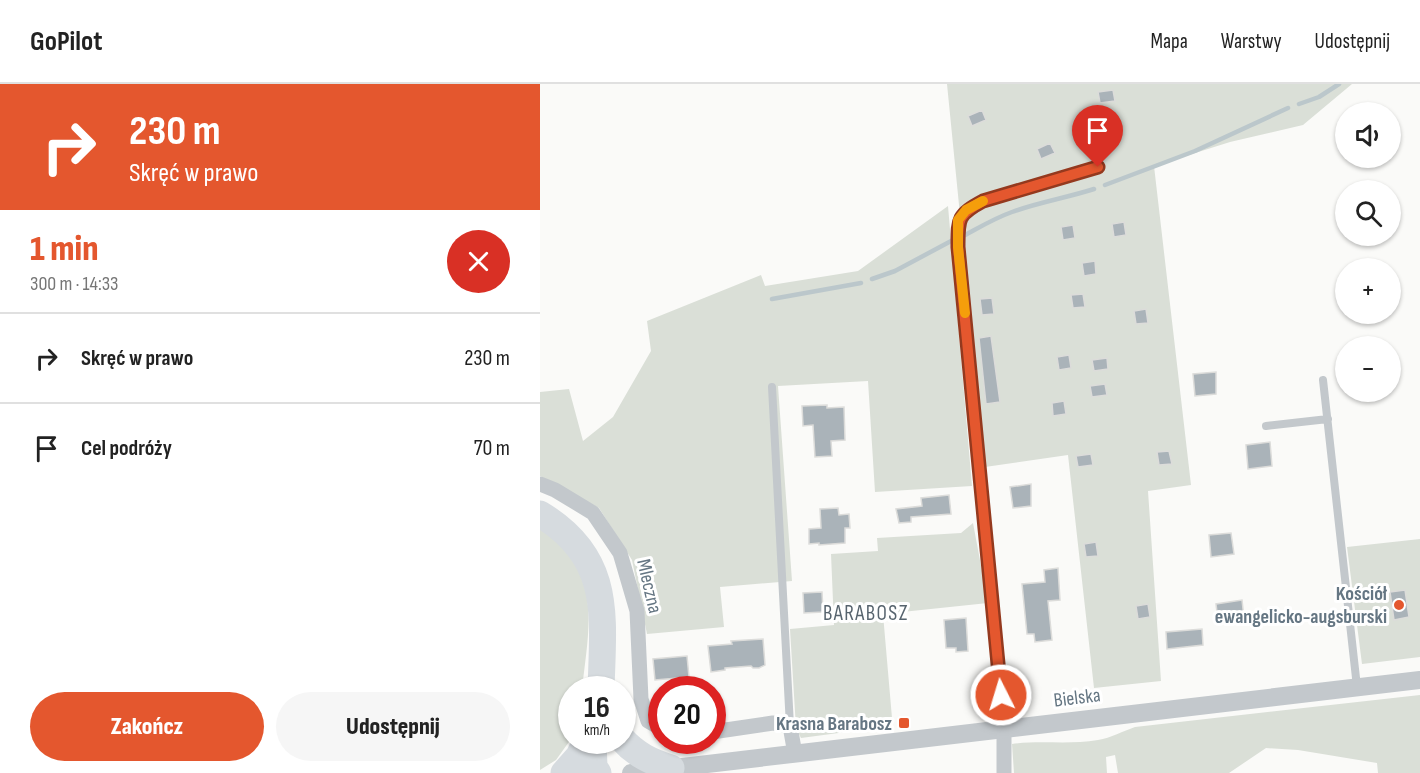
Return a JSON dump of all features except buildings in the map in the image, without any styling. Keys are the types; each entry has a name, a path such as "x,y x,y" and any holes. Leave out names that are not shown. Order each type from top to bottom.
{"highway":[{"path":"540,514 571,537 595,574 602,609 601,676"},
{"path":"636,752 651,761 671,768"},
{"path":"564,773 580,754"},
{"path":"594,754 594,767 598,773"},
{"path":"604,773 608,765 608,754"}],"street":[{"name":"Mleczna","path":"540,484 555,490 593,513 620,553 637,611 641,699 648,721"},
{"name":"Bielska","path":"631,773 1420,680"},
{"path":"726,730 773,723 790,726 795,754"},
{"path":"1004,729 1004,773"}],"lane":[{"path":"1004,729 958,247 958,220 966,210 983,201 1098,167"},
{"path":"1323,380 1357,687"},
{"path":"772,387 790,726"},
{"path":"1266,426 1328,419"}],"shaded area":[{"path":"947,84 1352,84 1303,125 1230,142 1154,166 1191,485 1148,491 1161,681 1094,688 1068,455 985,467"},
{"path":"948,206 972,486 875,492 868,381 778,386 792,581 720,587 724,627 647,634 632,560 599,508 540,476 540,392 569,389 583,441 613,417 651,351 647,321 761,275 765,286 858,271"},
{"path":"973,523 988,603 883,614 892,718 861,730 801,738 796,728 790,629 834,625 831,554 878,551 877,538 961,533"},
{"path":"540,527 560,541 574,560 582,577 587,595 588,632 583,676 558,676 558,754 560,754 556,760 540,770"},
{"path":"1420,539 1420,657 1362,664 1347,547"},
{"path":"1420,695 1420,773 1378,773 1377,763 1298,750 1266,748 1229,773 1118,773 1115,755 1106,757 1107,773 1014,773 1012,744 1098,740 1135,727"}],"waterway":[{"path":"1299,104 1319,97 1339,84"},
{"path":"1105,185 1195,151 1288,108"},
{"path":"965,235 1012,212 1094,189"},
{"path":"872,279 895,271 953,240"},
{"path":"772,299 861,283"}],"slow traffic":[{"path":"965,313 958,247 958,220 966,210 983,201"}],"place":[{"name":"Kościół ewangelicko-augsburski","path":"1399,605"},
{"name":"Krasna Barabosz","path":"904,723"}],"district":[{"name":"BARABOSZ","path":"866,613"}],"route":[{"path":"1001,695 958,247 958,220 966,210 983,201 1098,167"}]}
